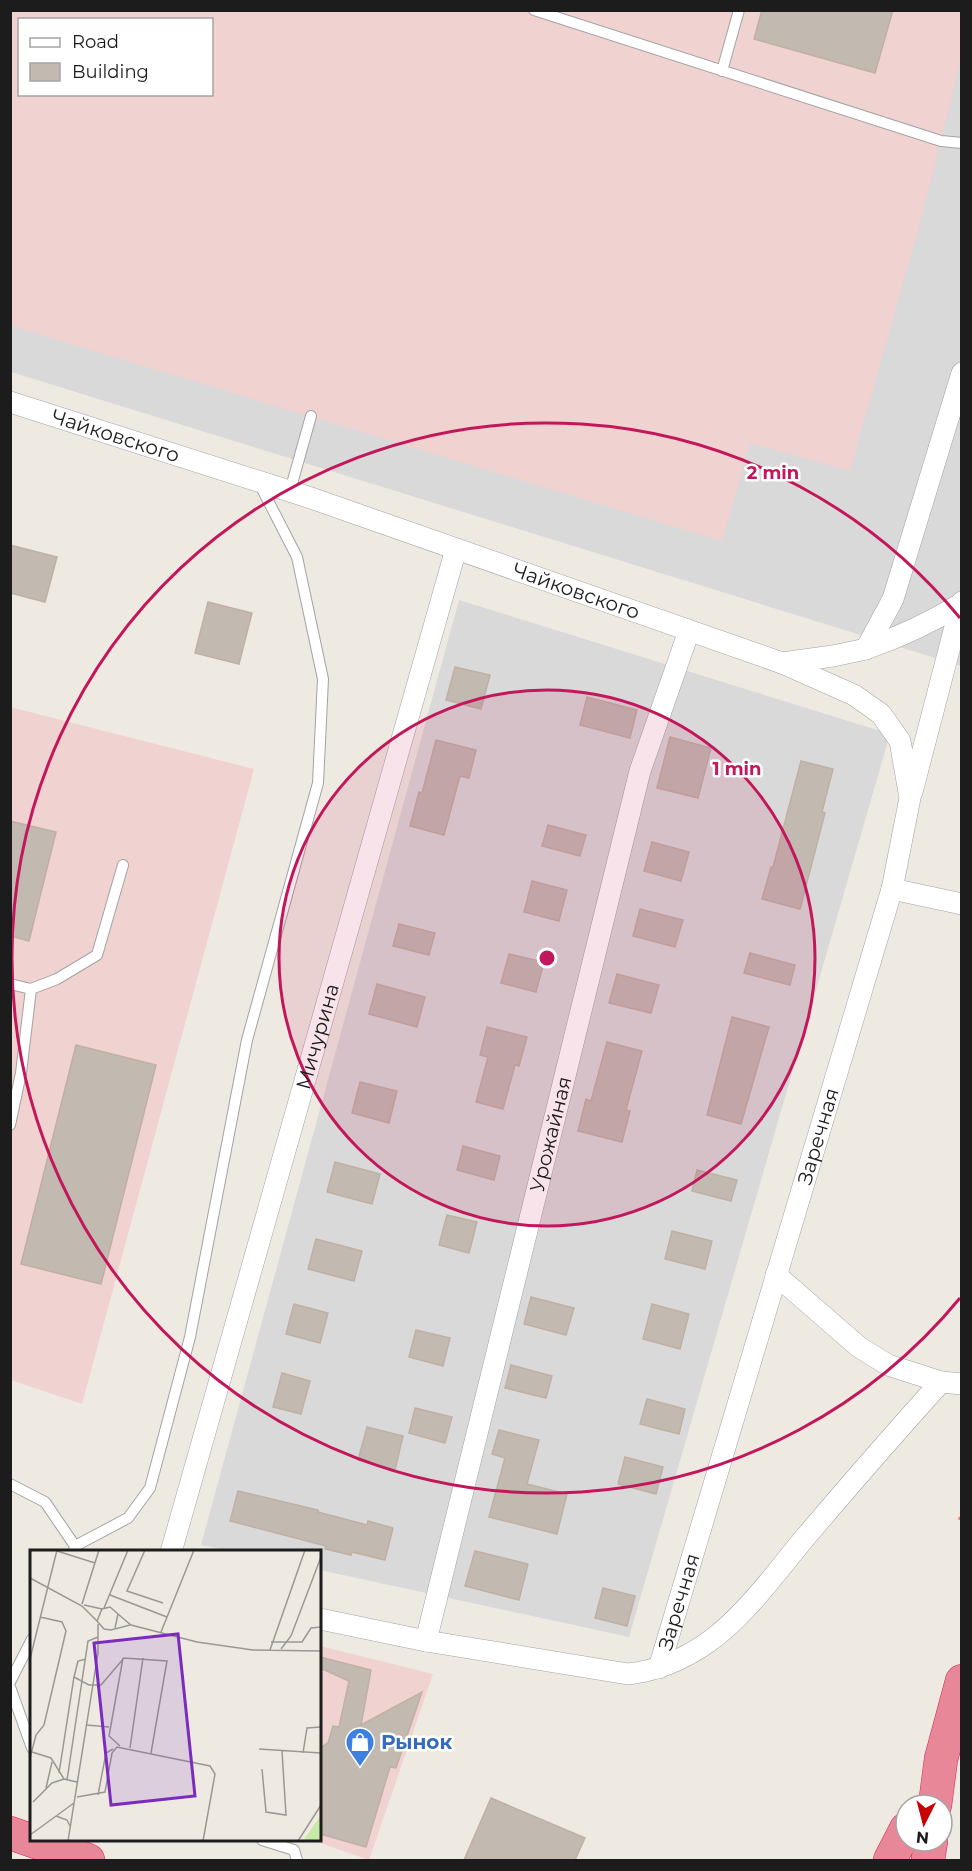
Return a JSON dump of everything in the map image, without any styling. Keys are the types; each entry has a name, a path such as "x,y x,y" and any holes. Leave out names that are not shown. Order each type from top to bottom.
{"highway":[{"path":"937,1793 941,1759 962,1681"},
{"path":"924,1793 941,1759"},
{"path":"10,1833 30,1839"},
{"path":"38,1841 72,1851"}],"street":[{"path":"866,649 893,599 962,373"},
{"name":"Чайковского","path":"10,402 290,491 782,663 866,649 904,635 961,603"},
{"name":"Мичурина","path":"171,1550 456,549"},
{"path":"910,798 961,603"},
{"name":"Урожайная","path":"426,1641 640,771 689,631"},
{"name":"Заречная","path":"659,1668 892,889 910,798 900,741 881,714 854,694 782,663"},
{"path":"892,889 962,904"},
{"path":"776,1275 859,1347 888,1365 951,1383"},
{"path":"321,1619 426,1641 628,1674 659,1668 708,1643 747,1608 880,1449 951,1383"}],"lane":[{"path":"534,10 941,141 962,144"},
{"path":"723,71 739,10"},
{"path":"290,491 311,416"},
{"path":"10,1484 45,1502 74,1549 128,1518 150,1488 190,1337 247,1040 318,783 323,679 297,557 258,481"},
{"path":"10,984 31,989 57,979 96,955 123,865"},
{"path":"10,1125 21,1072 31,989"},
{"path":"10,1682 30,1643"},
{"path":"10,1687 30,1742"},
{"path":"268,1841 294,1850 297,1860"}],"path":[{"path":"960,1520 962,1513"}],"shaded area":[{"path":"10,11 961,11 961,666 11,372"},
{"path":"10,11 961,11 961,60 923,212 850,471 750,443 722,541 11,326"},
{"path":"459,600 890,734 629,1637 321,1570 321,1550 226,1550 201,1545"},
{"path":"10,707 254,769 82,1404 11,1380"},
{"name":"Рынок","path":"321,1646 433,1674 369,1860 315,1841 321,1841"}],"building":[{"path":"762,10 893,10 875,73 754,39"},
{"path":"10,545 57,557 45,602 10,593"},
{"path":"208,602 252,613 239,664 195,653"},
{"path":"455,667 490,675 481,709 446,700"},
{"path":"587,697 637,710 630,738 580,725"},
{"path":"670,737 711,748 698,798 657,788"},
{"path":"436,740 476,750 469,778 460,776 444,835 410,826 419,792 422,793"},
{"path":"801,761 833,769 822,812 825,813 800,909 762,899 771,867 773,867"},
{"path":"10,821 56,832 29,941 10,936"},
{"path":"548,825 586,835 580,856 542,846"},
{"path":"652,842 689,852 681,881 644,871"},
{"path":"532,881 567,890 559,921 524,912"},
{"path":"640,909 683,920 675,947 633,936"},
{"path":"399,924 435,933 429,955 393,946"},
{"path":"750,953 795,965 790,985 744,973"},
{"path":"509,954 544,962 536,992 501,983"},
{"path":"617,974 659,985 651,1013 609,1003"},
{"path":"377,984 425,997 417,1027 369,1014"},
{"path":"732,1017 769,1027 741,1124 707,1115"},
{"path":"487,1027 527,1037 519,1066 515,1065 503,1109 476,1102 488,1057 480,1055"},
{"path":"607,1042 642,1051 626,1110 630,1111 622,1142 578,1131 586,1099 591,1101"},
{"path":"76,1045 156,1065 101,1284 21,1264"},
{"path":"360,1082 397,1091 389,1123 352,1113"},
{"path":"463,1146 500,1156 494,1180 457,1170"},
{"path":"335,1162 380,1174 372,1204 327,1192"},
{"path":"697,1170 737,1180 731,1201 692,1191"},
{"path":"447,1215 477,1222 469,1253 439,1245"},
{"path":"672,1231 712,1241 705,1269 665,1259"},
{"path":"316,1239 362,1251 354,1281 308,1269"},
{"path":"531,1297 574,1308 566,1335 524,1324"},
{"path":"294,1304 328,1313 320,1343 286,1334"},
{"path":"652,1304 689,1314 680,1349 643,1339"},
{"path":"416,1330 450,1338 443,1366 409,1357"},
{"path":"511,1365 552,1376 546,1398 505,1388"},
{"path":"282,1373 310,1381 301,1414 273,1407"},
{"path":"647,1399 685,1409 679,1434 640,1424"},
{"path":"415,1408 452,1417 445,1443 409,1433"},
{"path":"367,1427 403,1436 395,1470 358,1460"},
{"path":"499,1430 539,1440 527,1484 567,1494 557,1534 489,1517 505,1458 492,1454"},
{"path":"625,1457 663,1467 656,1494 618,1484"},
{"path":"238,1491 318,1510 318,1512 367,1525 368,1521 393,1528 385,1560 352,1552 351,1555 325,1549 326,1546 230,1521"},
{"path":"475,1551 528,1564 519,1600 465,1586"},
{"path":"603,1588 635,1596 627,1626 595,1618"},
{"name":"Рынок","path":"321,1657 371,1670 361,1725 422,1692 396,1768 390,1767 366,1847 321,1834 321,1747 328,1743 333,1726 339,1727 349,1681 321,1668"},
{"path":"491,1798 585,1838 575,1860 464,1860"}],"place":[{"name":"Рынок","path":"360,1768"}]}
